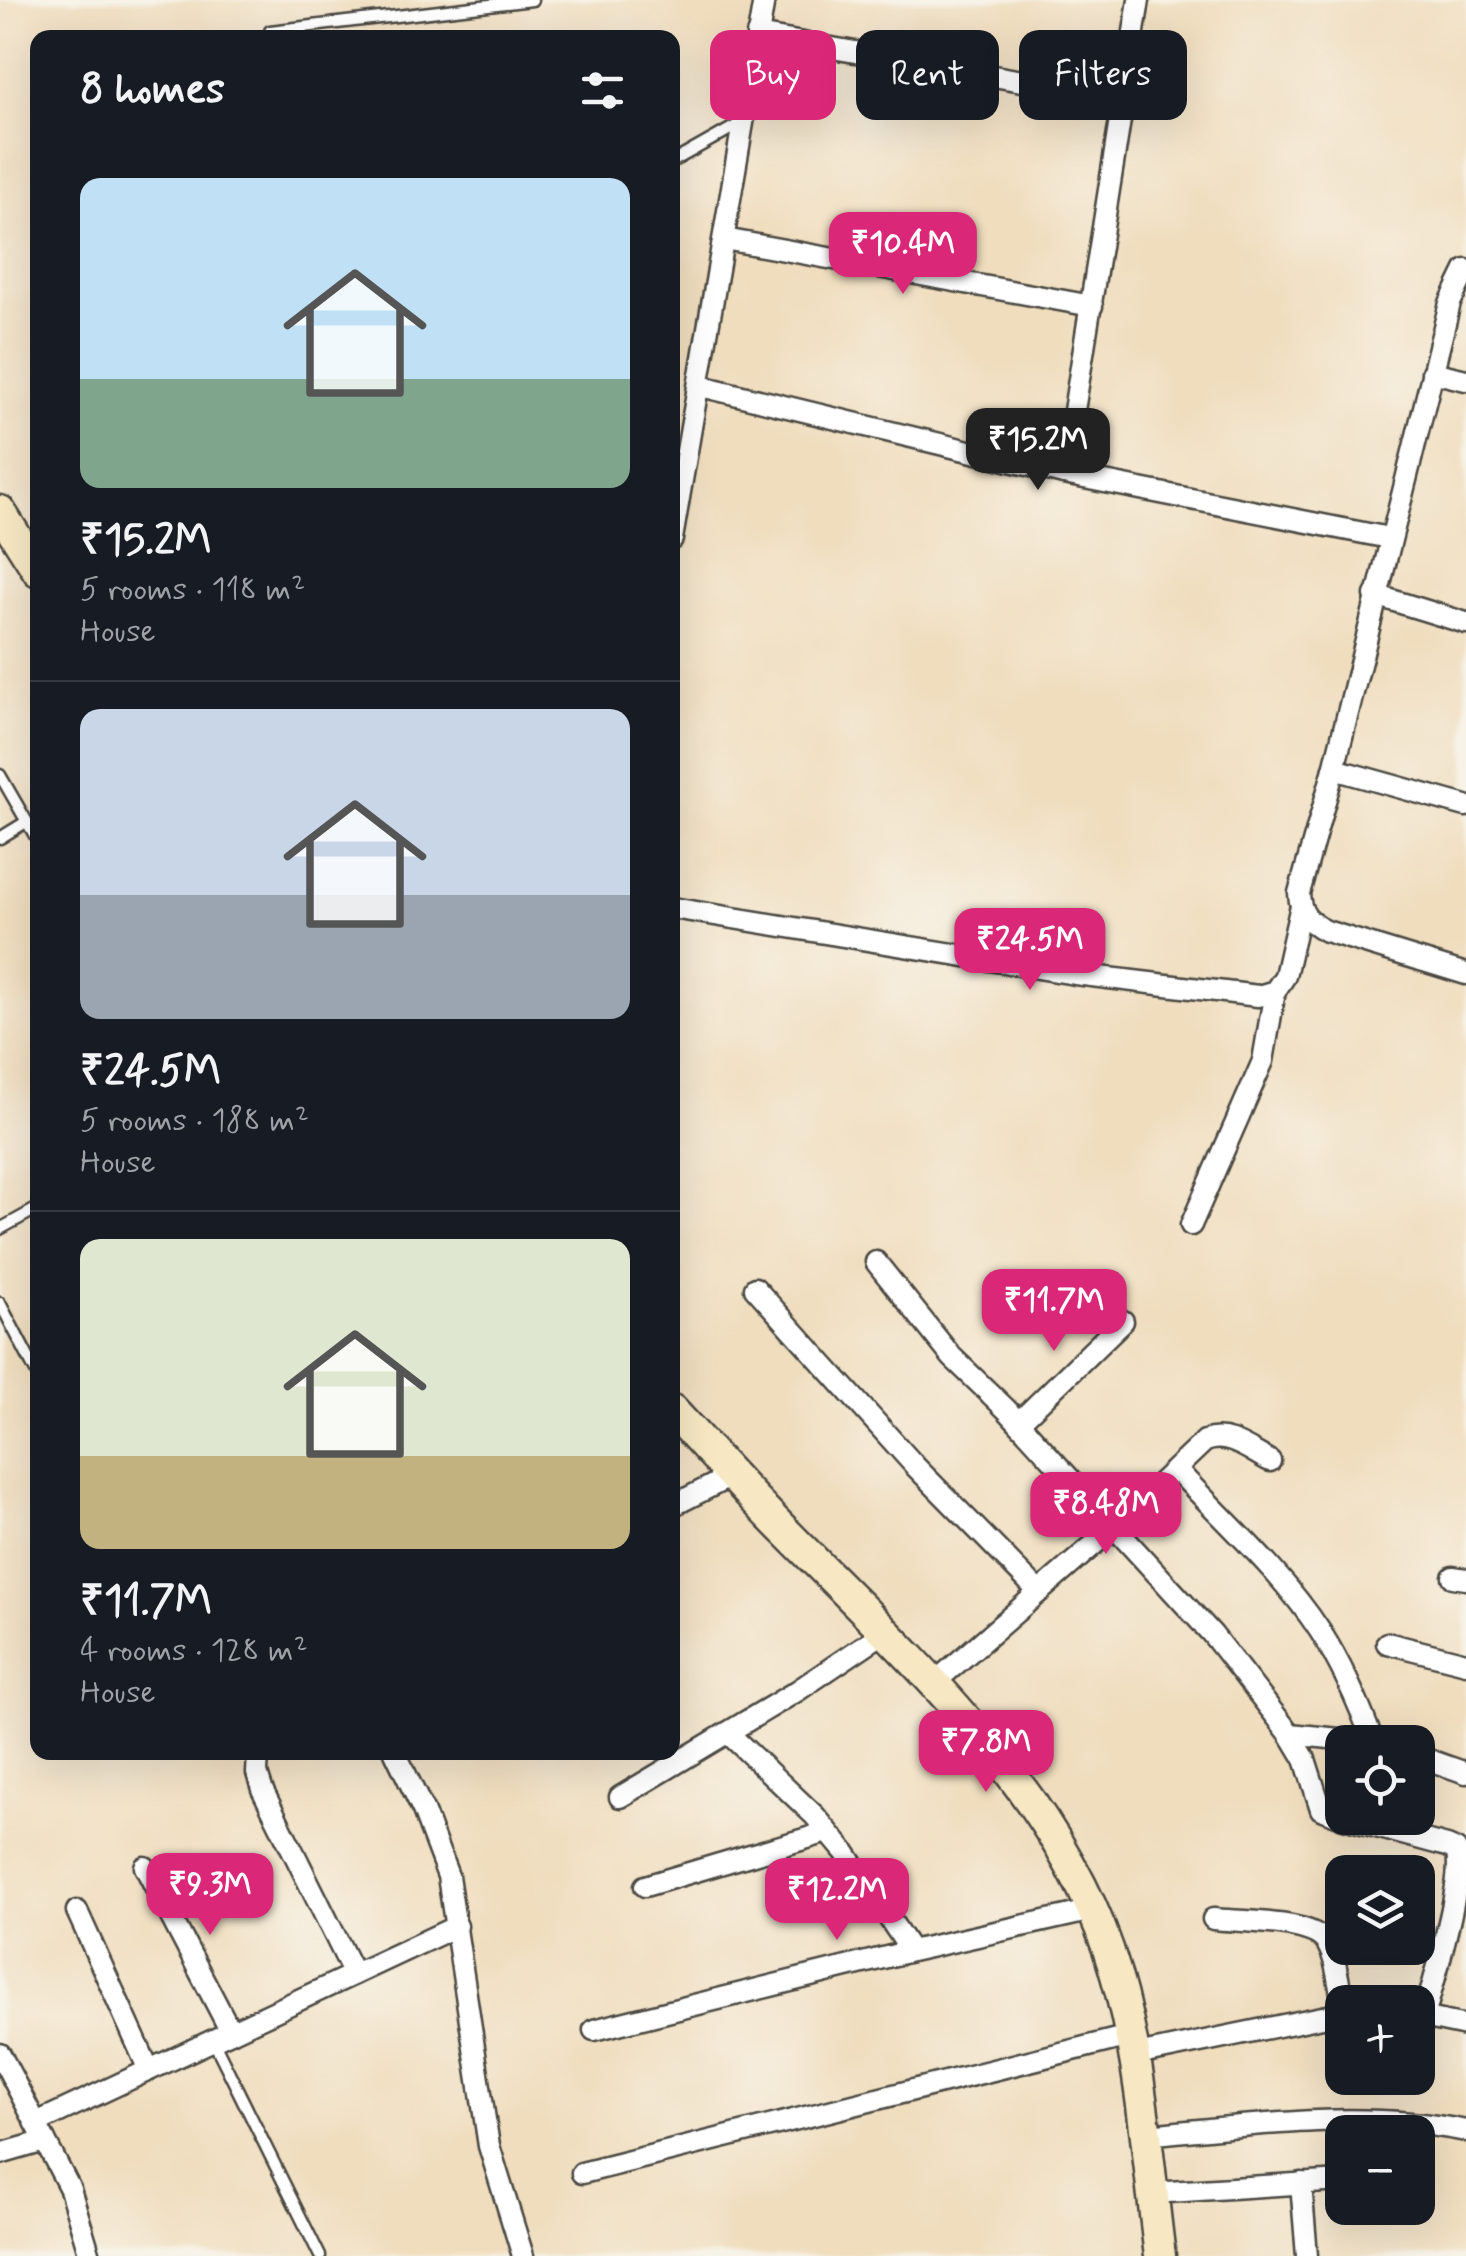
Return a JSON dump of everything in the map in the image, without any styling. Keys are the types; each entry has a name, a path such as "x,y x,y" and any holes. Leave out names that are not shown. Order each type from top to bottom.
{"street":[{"path":"758,30 764,0"},
{"path":"1135,30 1139,0"},
{"path":"836,49 1019,80"},
{"path":"1064,474 1123,120"},
{"path":"680,488 701,386 742,122"},
{"path":"724,240 1092,306"},
{"path":"1191,1225 1264,1061 1275,991 1285,976 1300,910 1299,893 1334,770 1389,538 1450,303 1466,270"},
{"path":"1432,372 1466,380"},
{"path":"701,386 1064,474 1389,538"},
{"path":"0,511 30,554"},
{"path":"1375,595 1466,623"},
{"path":"1334,770 1466,806"},
{"path":"680,909 1075,974 1258,996 1275,991"},
{"path":"1300,910 1311,924 1326,931 1466,974"},
{"path":"876,1262 952,1357 1019,1422 1212,1634 1290,1734 1325,1811"},
{"path":"755,1288 916,1468 1039,1592"},
{"path":"1019,1422 1123,1321"},
{"path":"680,1419 934,1682 983,1739 1056,1840 1093,1910 1109,1952 1131,2046 1160,2256"},
{"path":"934,1682 1113,1528 1205,1440 1220,1436 1270,1460"},
{"path":"1176,1469 1302,1606 1322,1634 1365,1725"},
{"path":"680,1502 732,1474"},
{"path":"620,1797 886,1631"},
{"path":"1387,1643 1466,1663"},
{"path":"728,1733 828,1832 910,1950"},
{"path":"1290,1734 1325,1737"},
{"path":"258,1760 262,1789 354,1974"},
{"path":"398,1760 448,1876 488,2146 523,2256"},
{"path":"1435,1762 1466,1773"},
{"path":"645,1886 828,1832"},
{"path":"1403,1835 1456,1850 1460,1859 1456,1890 1430,1985"},
{"path":"145,1866 222,2036"},
{"path":"594,2030 910,1950 1093,1910"},
{"path":"77,1911 149,2070"},
{"path":"1213,1919 1302,1928 1316,1933 1328,1944 1339,1985"},
{"path":"0,2154 149,2070 456,1926"},
{"path":"582,2173 1131,2046 1325,2016"},
{"path":"1435,2020 1466,2026"},
{"path":"0,2054 70,2189 90,2256"},
{"path":"1144,2134 1301,2122 1390,2120 1466,2131"},
{"path":"1152,2193 1325,2182"},
{"path":"1301,2184 1307,2256"}],"lane":[{"path":"278,30 532,0"},
{"path":"680,157 742,122"},
{"path":"0,775 30,828"},
{"path":"0,838 26,822"},
{"path":"0,1229 30,1212"},
{"path":"0,1302 30,1360"},
{"path":"222,2036 320,2256"}]}
